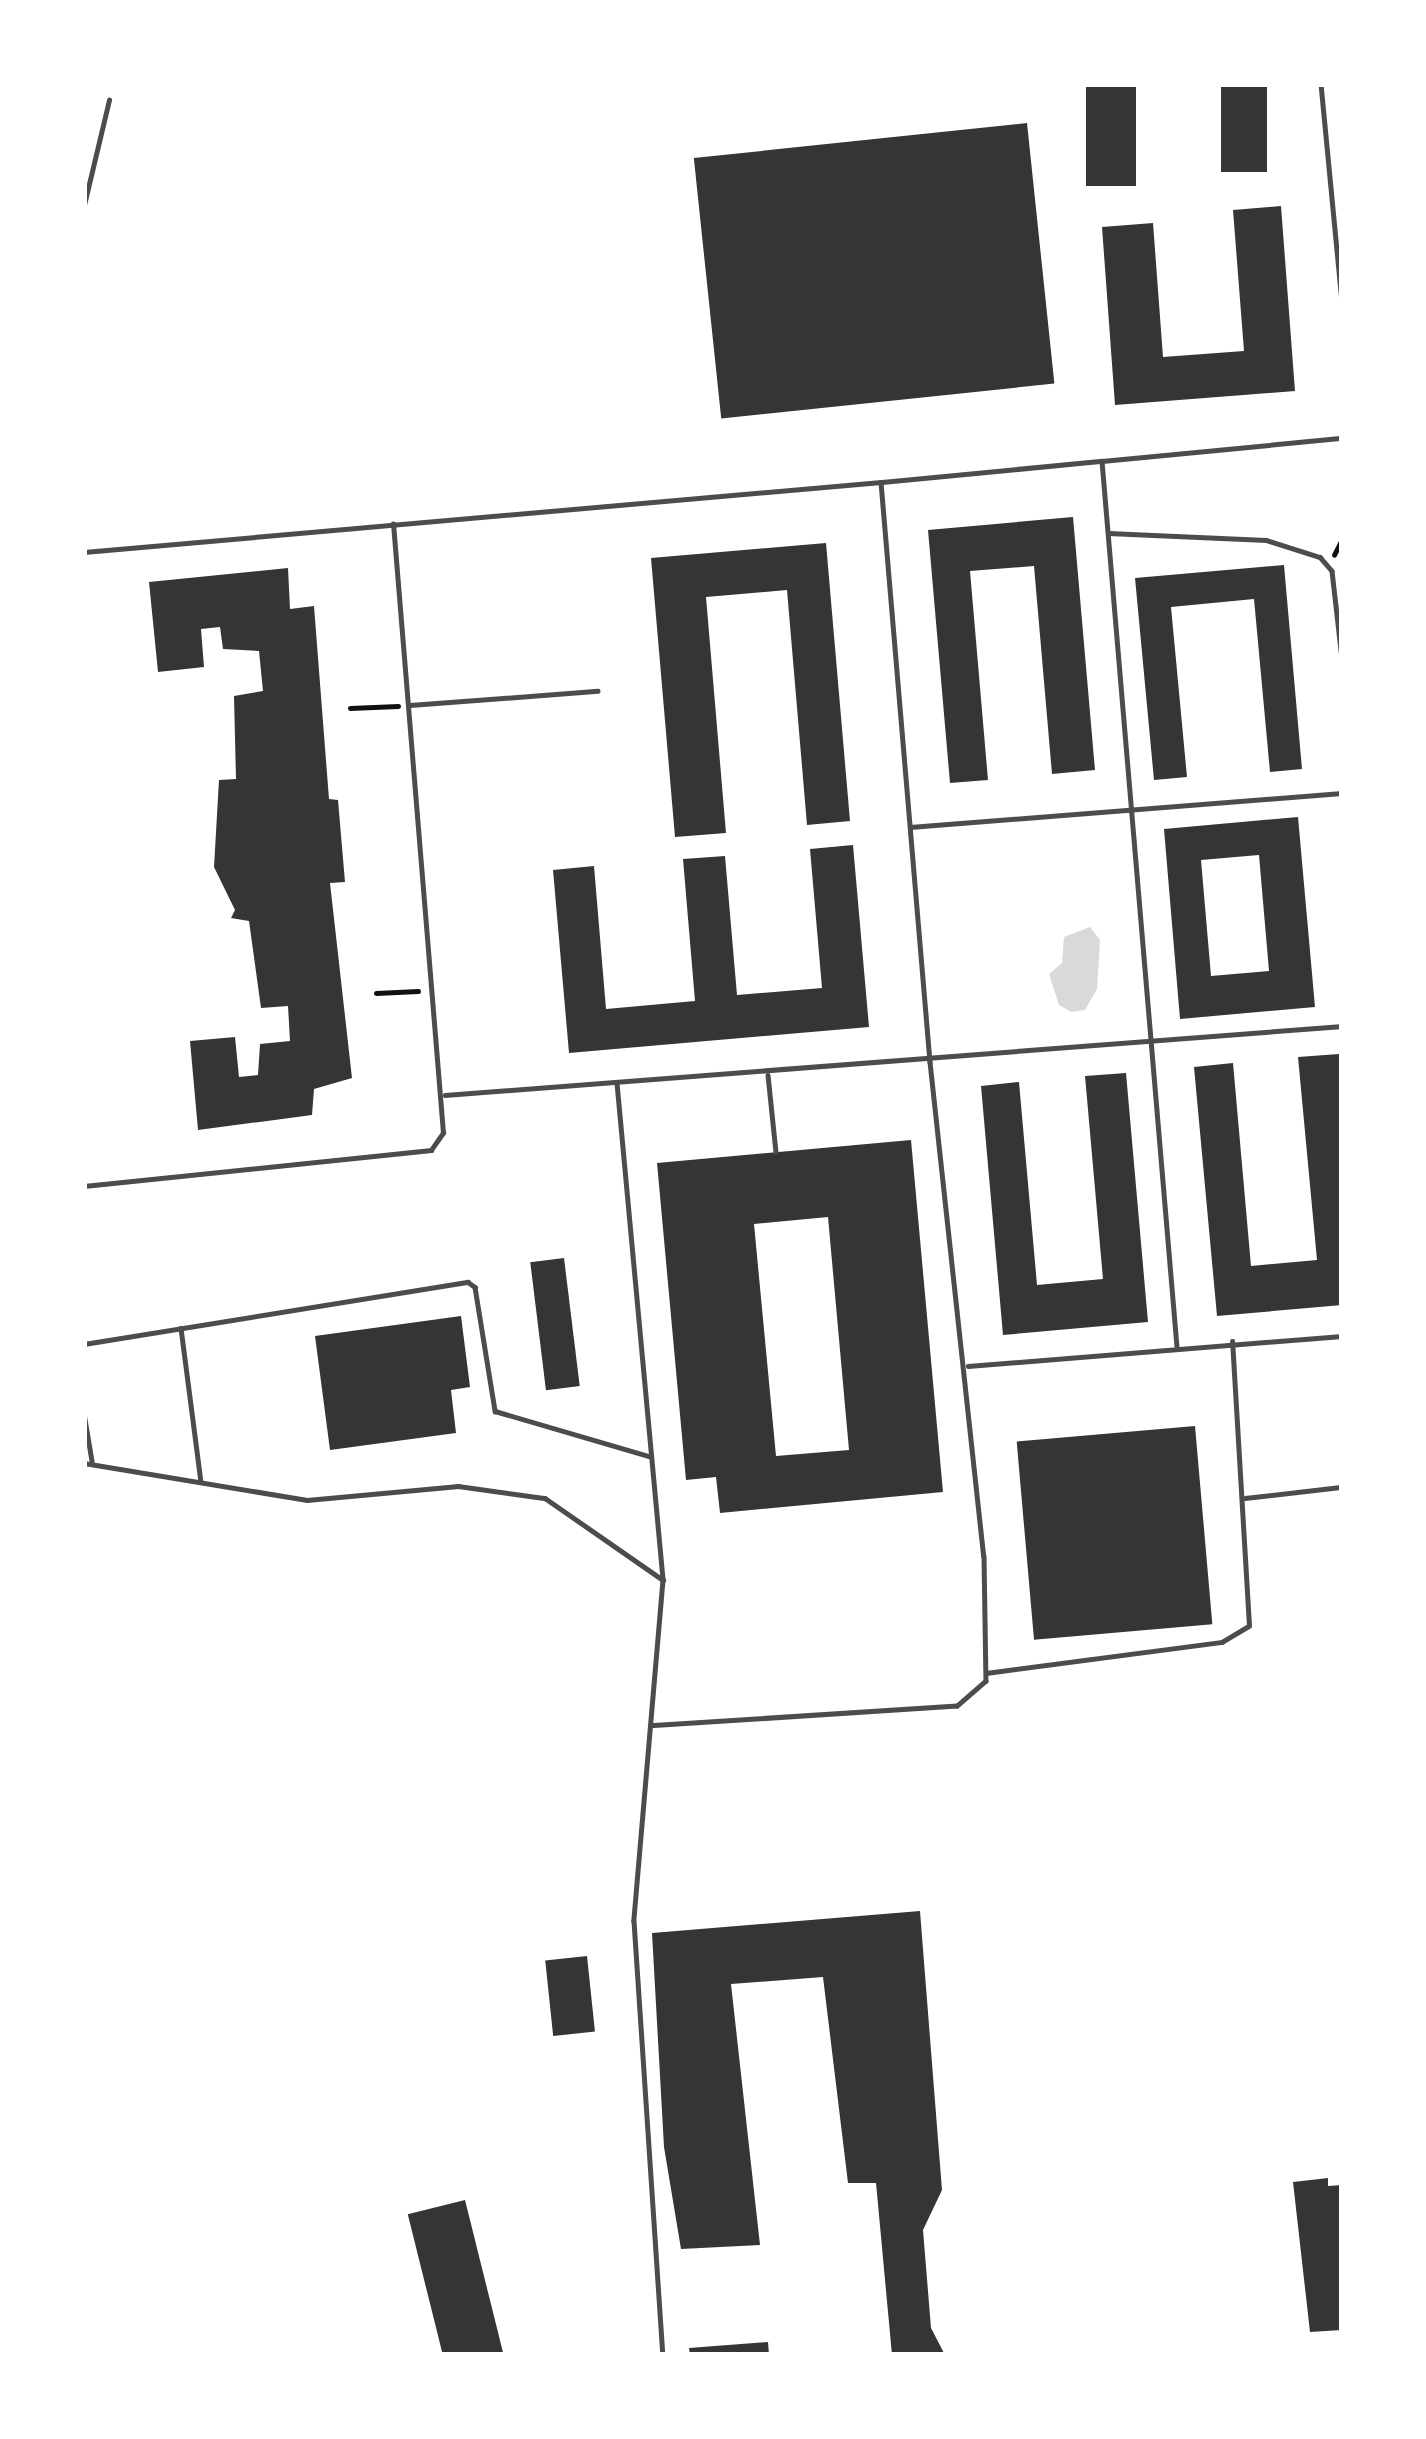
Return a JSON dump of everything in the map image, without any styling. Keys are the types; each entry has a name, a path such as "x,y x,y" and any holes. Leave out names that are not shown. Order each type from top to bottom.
{"lane":[{"path":"1321,84 1342,301"},
{"path":"84,205 109,100"},
{"path":"1331,192 1342,191"},
{"path":"84,552 1342,438"},
{"path":"1102,461 1177,1346"},
{"path":"651,1726 957,1706 976,1697 986,1673 968,1366 930,1062 881,482"},
{"path":"84,1186 431,1150 448,1120 393,524"},
{"path":"1108,533 1266,540 1320,557 1332,571 1342,659"},
{"path":"410,705 597,691"},
{"path":"910,827 1342,793"},
{"path":"445,1095 769,1075 1342,1026"},
{"path":"769,1075 776,1152"},
{"path":"617,1082 663,1580 634,1921 663,2355"},
{"path":"84,1344 468,1282 475,1287 495,1411 652,1456"},
{"path":"181,1328 201,1481"},
{"path":"968,1366 1342,1336"},
{"path":"986,1673 1222,1642 1244,1631 1252,1609 1232,1342"},
{"path":"84,1413 88,1462 307,1500 458,1486 545,1498 663,1580"},
{"path":"1245,1498 1342,1487"}],"path":[{"path":"350,709 410,705"},
{"path":"376,994 436,990"}],"shaded area":[{"path":"1090,927 1100,940 1097,989 1085,1010 1071,1012 1059,1005 1049,974 1062,963 1064,937"}],"building":[{"path":"1086,84 1136,84 1136,186 1086,186"},
{"path":"1221,84 1267,84 1267,172 1221,172"},
{"path":"1027,123 1054,384 721,419 694,158"},
{"path":"1281,206 1295,391 1115,405 1102,227 1153,223 1163,357 1244,351 1233,210"},
{"path":"1073,517 1095,770 1052,774 1034,566 970,571 988,780 950,783 928,530"},
{"path":"826,543 850,821 807,825 787,590 706,597 726,833 675,837 651,558"},
{"path":"1284,565 1302,769 1270,772 1254,599 1171,607 1187,777 1154,780 1135,578"},
{"path":"288,568 290,609 314,606 329,799 338,800 345,882 330,883 352,1078 314,1089 312,1115 198,1130 190,1041 235,1037 239,1077 258,1075 260,1044 290,1041 288,1006 261,1008 249,921 231,918 235,910 214,867 219,780 236,779 234,696 263,691 259,651 223,649 220,627 201,629 204,667 158,672 149,582"},
{"path":"1298,817 1315,1007 1180,1019 1164,829","holes":["1259,855 1269,971 1211,976 1201,860"]},
{"path":"853,845 869,1027 569,1053 553,870 594,866 606,1009 695,1001 683,859 725,856 737,995 822,988 810,849"},
{"path":"1339,1054 1342,1305 1217,1316 1194,1067 1233,1063 1251,1266 1317,1260 1298,1057"},
{"path":"1126,1073 1148,1322 1003,1335 981,1086 1019,1082 1037,1285 1103,1279 1085,1076"},
{"path":"911,1140 943,1492 720,1513 716,1477 686,1480 657,1163","holes":["828,1217 849,1450 776,1456 754,1224"]},
{"path":"564,1258 580,1386 546,1390 530,1262"},
{"path":"461,1316 470,1387 451,1390 456,1433 330,1450 315,1336"},
{"path":"1195,1426 1212,1624 1034,1640 1017,1442"},
{"path":"920,1911 942,2190 923,2230 931,2328 945,2355 892,2355 876,2183 848,2183 823,1977 731,1984 760,2245 681,2249 664,2147 652,1933"},
{"path":"587,1956 595,2032 553,2036 545,1960"},
{"path":"1328,2178 1328,2186 1342,2185 1342,2330 1310,2332 1293,2182"},
{"path":"465,2200 504,2355 443,2355 408,2214"},
{"path":"768,2342 769,2355 690,2355 689,2348"}]}
